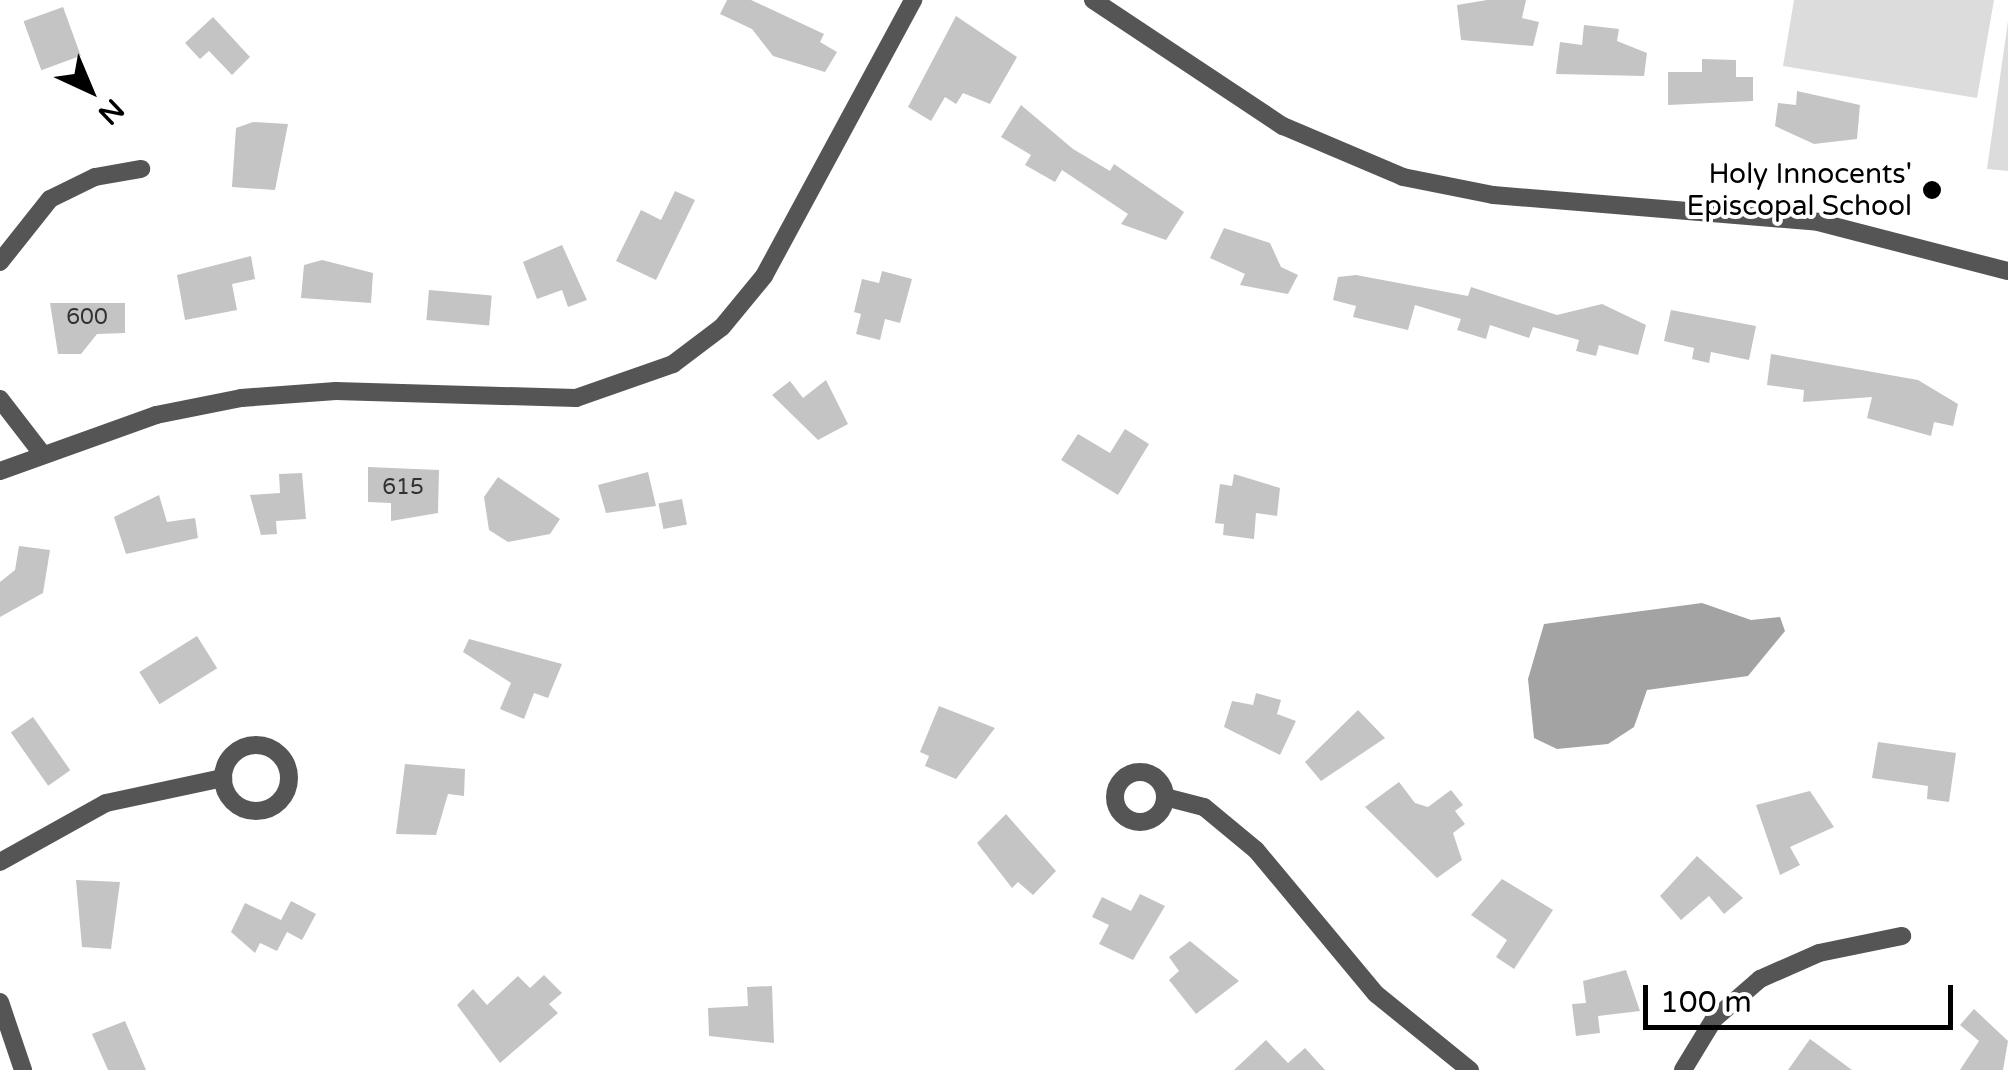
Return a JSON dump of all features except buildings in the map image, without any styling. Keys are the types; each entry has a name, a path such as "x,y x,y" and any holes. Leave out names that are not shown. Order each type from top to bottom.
{"street":[{"path":"0,472 40,451 242,398 336,391 576,398 674,364 722,327 764,276 913,0"},
{"path":"1094,0 1283,126 1392,174 1492,196 1818,222 2008,271"},
{"path":"0,262 50,199 94,177 141,169"},
{"path":"0,399 40,451"},
{"path":"0,862 106,803 223,778"},
{"path":"1165,797 1204,807 1256,850 1376,994 1470,1070"},
{"path":"1683,1070 1714,1019 1760,979 1819,954 1902,936"},
{"path":"0,1002 23,1070"}],"shaded area":[{"path":"1794,0 1994,0 1977,98 1783,66"},
{"path":"2008,21 2008,171 1987,169"},
{"path":"1702,603 1751,620 1780,617 1785,631 1748,676 1647,690 1634,727 1608,744 1557,749 1534,738 1528,679 1544,624"}],"place":[{"name":"Holy Innocents' Episcopal School","path":"1932,190"}]}
